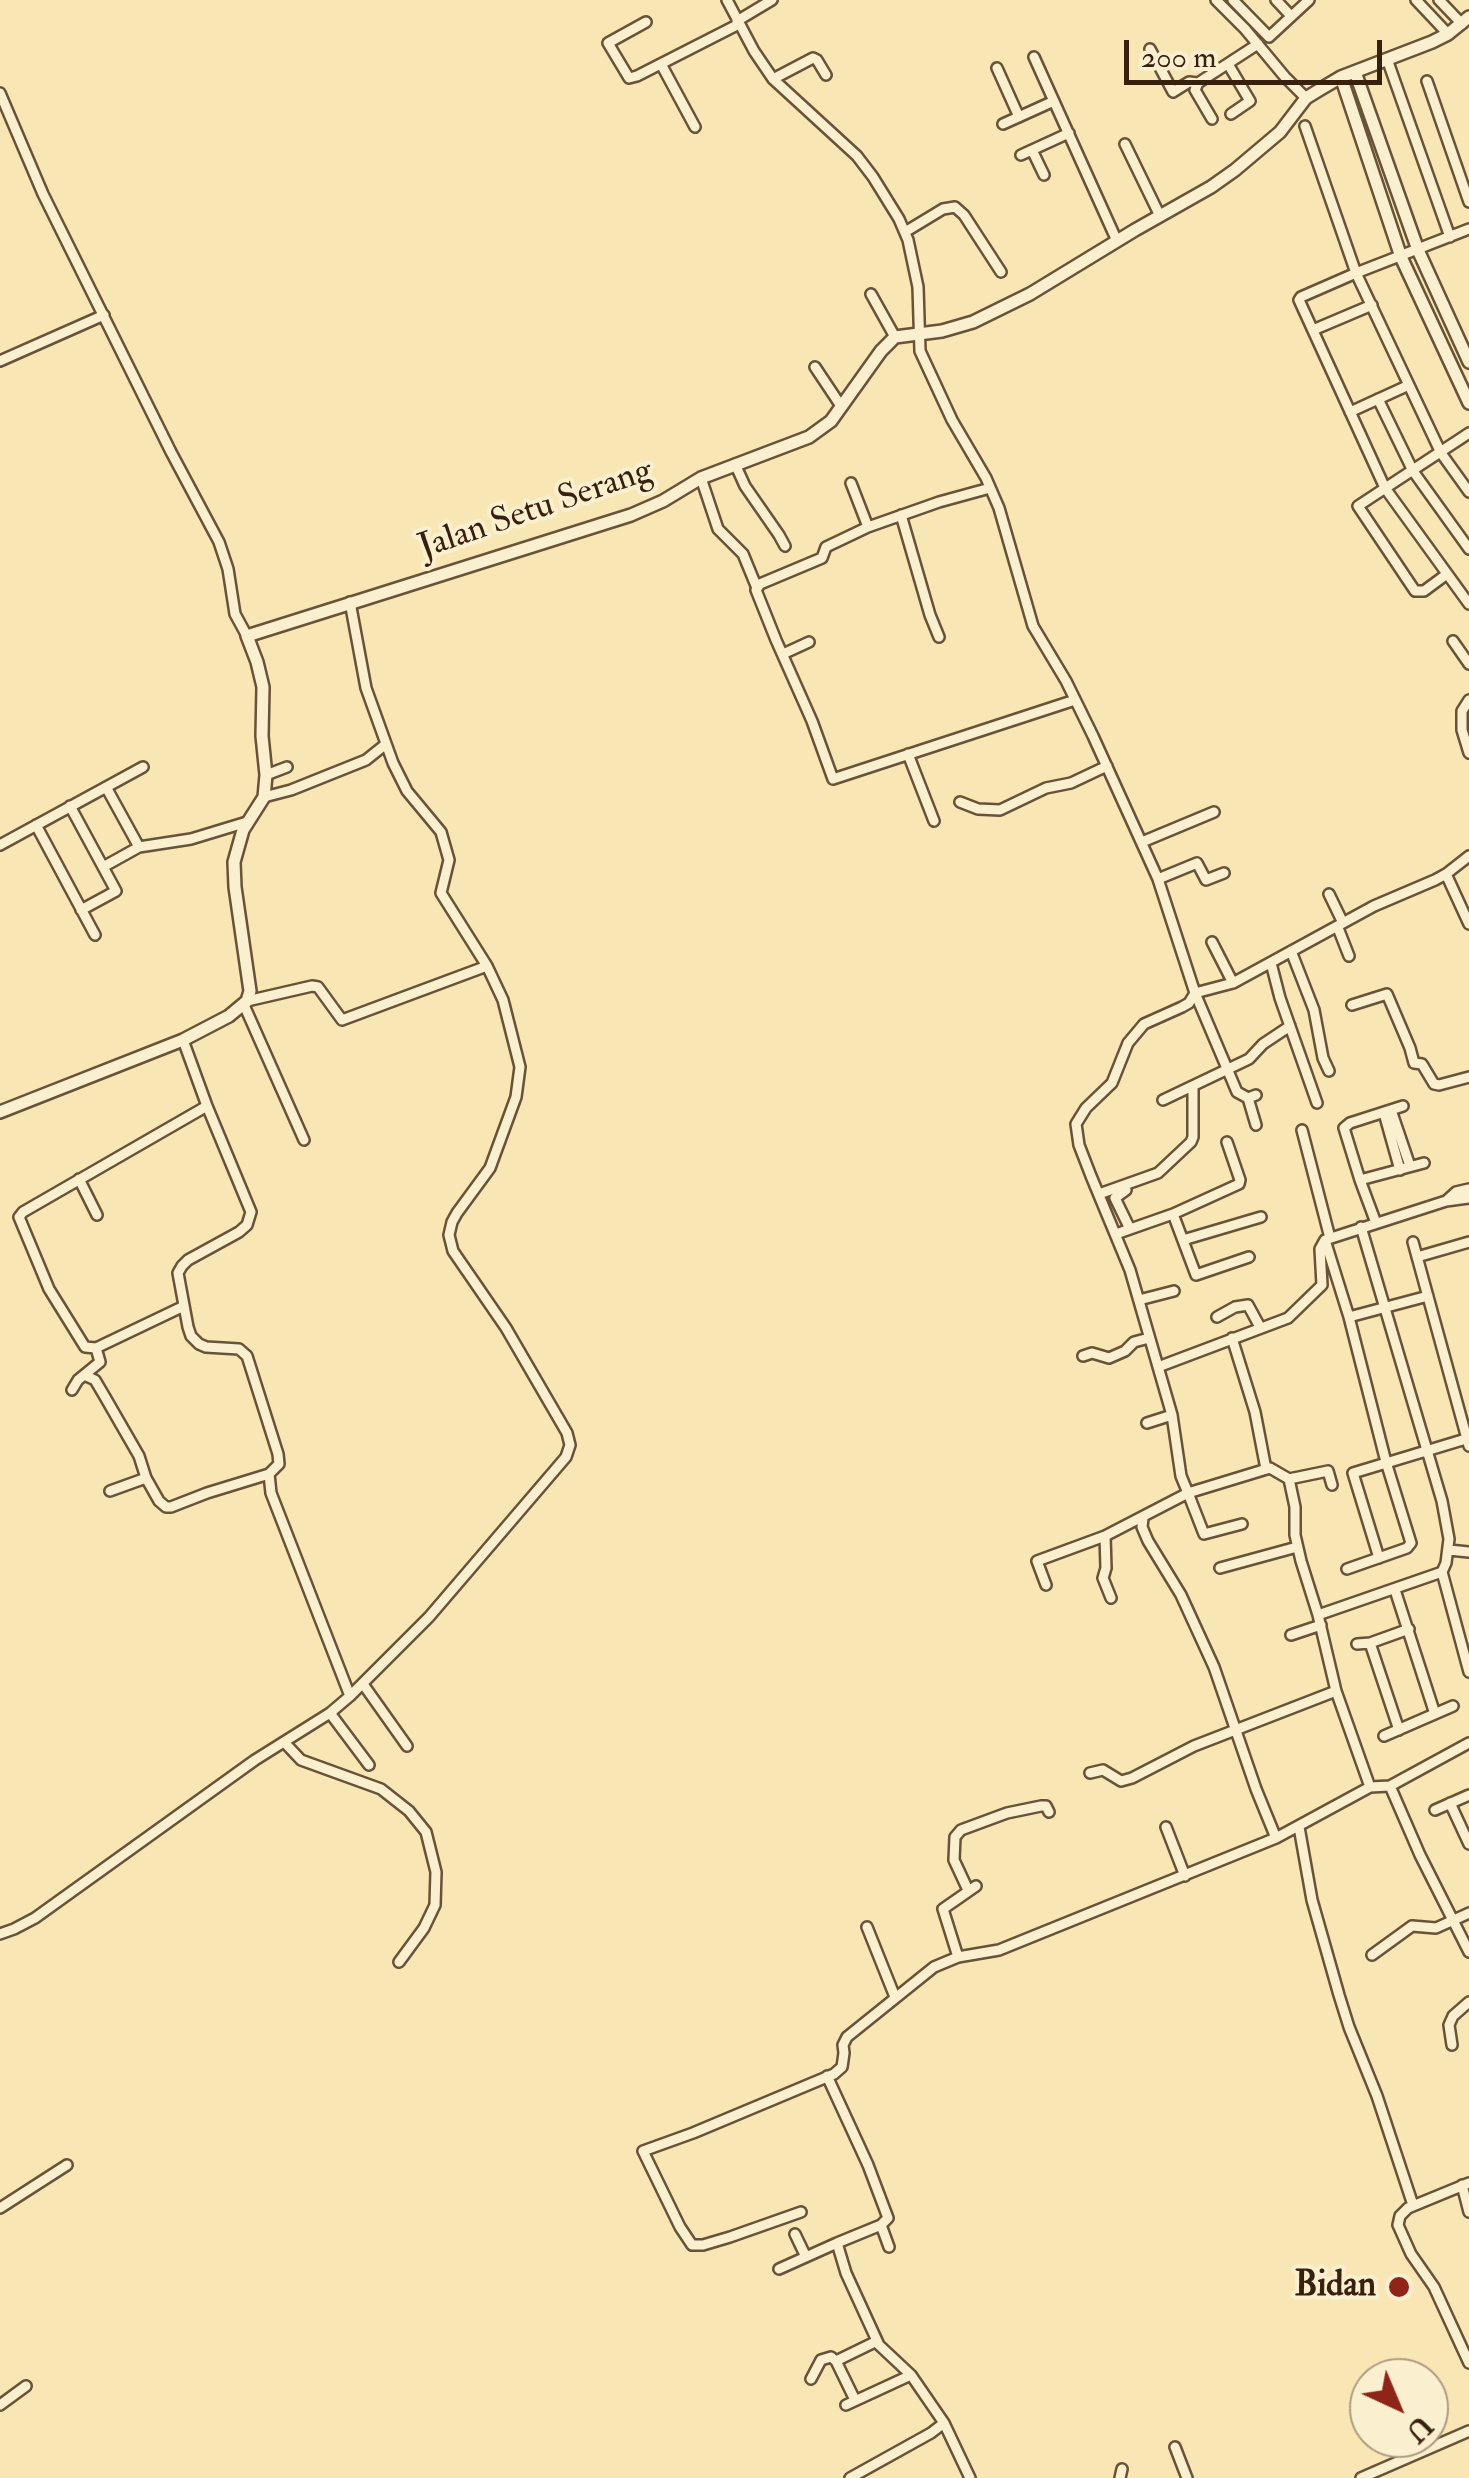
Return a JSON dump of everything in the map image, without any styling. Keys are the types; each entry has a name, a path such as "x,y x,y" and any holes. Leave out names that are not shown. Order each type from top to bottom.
{"street":[{"path":"726,0 773,80 857,156 900,219 918,287 920,351 999,508 1033,626 1074,700 1142,842 1195,994 1237,1092 1252,1096 1256,1125"},
{"path":"646,22 608,45 629,78 738,22 772,0"},
{"path":"1216,0 1306,98"},
{"path":"1233,0 1268,36 1308,0"},
{"path":"1276,0 1292,16"},
{"path":"1416,0 1448,34"},
{"path":"870,294 894,338 942,331 986,317 1235,170 1280,132 1306,98 1341,78 1448,34 1465,20 1440,0"},
{"path":"1212,119 1195,90 1198,83 1258,44"},
{"path":"1150,49 1173,92 1189,82 1198,83"},
{"path":"1034,57 1117,241"},
{"path":"773,80 812,58 826,76"},
{"path":"1387,59 1450,237"},
{"path":"661,64 695,127"},
{"path":"1228,64 1250,101 1230,114"},
{"path":"998,68 1019,117"},
{"path":"1355,72 1418,250 1469,362"},
{"path":"1341,78 1400,257 1469,403"},
{"path":"1427,81 1469,202"},
{"path":"0,93 43,194 220,542 236,614 257,662 263,687 264,797 247,822 234,870 250,991 246,1003 304,1140"},
{"path":"1003,124 1054,101"},
{"path":"1305,126 1356,274 1441,453 1469,492"},
{"path":"1022,155 1068,134"},
{"path":"1125,144 1160,216"},
{"path":"1032,150 1044,175"},
{"path":"905,232 955,206 1002,272"},
{"path":"1469,244 1466,230 1300,297 1385,488 1469,604"},
{"path":"1313,330 1372,304"},
{"path":"0,362 104,315"},
{"name":"Jalan Setu Serang","path":"247,636 631,515 701,478 809,437 832,421 894,338"},
{"path":"814,367 842,406"},
{"path":"1350,412 1409,385"},
{"path":"1378,400 1413,471 1469,550"},
{"path":"1447,574 1424,591 1415,590 1358,506 1469,433"},
{"path":"735,464 784,546"},
{"path":"701,478 718,530 743,554 833,780 1074,700"},
{"path":"851,483 868,527"},
{"path":"757,588 820,559 824,548 868,527 990,488"},
{"path":"901,515 938,637"},
{"path":"0,1934 35,1918 350,1696 429,1617 566,1458 570,1445 567,1433 506,1328 453,1251 450,1234 456,1213 490,1168 516,1097 520,1067 504,1000 441,893 450,860 442,832 406,791 386,744 366,688 350,602"},
{"path":"1453,641 1469,664"},
{"path":"782,654 809,642"},
{"path":"1469,700 1462,711 1462,730 1469,754"},
{"path":"264,797 366,760 386,744"},
{"path":"908,754 934,821"},
{"path":"960,802 982,810 1000,810 1107,766"},
{"path":"0,844 142,767"},
{"path":"266,775 287,767"},
{"path":"106,786 139,847"},
{"path":"70,806 116,891 82,910"},
{"path":"1142,842 1214,812"},
{"path":"103,867 139,847 191,839 247,822"},
{"path":"36,825 95,935"},
{"path":"1242,1524 1204,1534 1181,1476 1172,1415 1130,1270 1079,1145 1076,1124 1086,1108 1112,1083 1128,1043 1144,1024 1182,1008 1195,994 1233,982 1374,906 1446,874 1469,856"},
{"path":"1158,879 1197,863 1206,880 1224,873"},
{"path":"1446,874 1469,924"},
{"path":"1329,894 1349,956"},
{"path":"1212,942 1233,982"},
{"path":"1291,951 1314,1010 1328,1071"},
{"path":"1271,963 1317,1102"},
{"path":"0,1112 184,1040 246,1003 318,987 342,1020 487,966"},
{"path":"1352,1004 1388,994 1414,1062 1423,1066 1432,1082 1439,1085 1469,1077"},
{"path":"1164,1100 1250,1059 1262,1044 1290,1026"},
{"path":"84,1375 94,1380 106,1397 139,1456 146,1478 166,1507 269,1474 279,1464 247,1356 239,1349 199,1344 191,1336 184,1306 178,1273 182,1266 239,1232 251,1212 206,1106 184,1040"},
{"path":"1098,1194 1158,1173 1190,1142 1193,1086"},
{"path":"184,1306 96,1348 85,1347 49,1289 19,1218 23,1212 206,1106"},
{"path":"1376,1223 1344,1128 1402,1106"},
{"path":"1388,1112 1405,1168"},
{"path":"1302,1130 1386,1462 1412,1543 1347,1569"},
{"path":"1116,1234 1173,1214 1240,1182 1227,1142"},
{"path":"1360,1180 1424,1163"},
{"path":"79,1179 97,1215"},
{"path":"1130,1230 1115,1198 1134,1187 1134,1182"},
{"path":"1446,1201 1456,1192 1469,1189"},
{"path":"1158,1367 1288,1318 1321,1286 1320,1249 1328,1239 1446,1201 1469,1198"},
{"path":"1173,1214 1196,1275 1248,1257"},
{"path":"1182,1240 1261,1217"},
{"path":"1361,1227 1442,1501 1448,1550 1442,1572 1469,1672"},
{"path":"1380,1558 1352,1474 1428,1449 1468,1441 1413,1242"},
{"path":"1417,1257 1469,1242"},
{"path":"1139,1300 1174,1291"},
{"path":"1348,1317 1428,1296"},
{"path":"1216,1317 1248,1306 1260,1327"},
{"path":"1083,1356 1092,1353 1109,1358 1148,1338"},
{"path":"1232,1338 1255,1412 1266,1469"},
{"path":"72,1390 100,1362 96,1348"},
{"path":"1147,1423 1172,1415"},
{"path":"1046,1585 1037,1561 1105,1536 1188,1494 1270,1468 1290,1479 1328,1471 1332,1485"},
{"path":"269,1474 271,1493 350,1696"},
{"path":"110,1491 146,1478"},
{"path":"1290,1479 1297,1547 1320,1620 1336,1691 1370,1787"},
{"path":"1142,1518 1148,1542 1181,1596 1207,1652 1276,1838"},
{"path":"1105,1536 1103,1578 1111,1598"},
{"path":"1220,1568 1297,1547"},
{"path":"1448,1550 1469,1552"},
{"path":"1291,1635 1442,1572"},
{"path":"1395,1590 1435,1714"},
{"path":"1357,1644 1409,1630"},
{"path":"1370,1643 1399,1730"},
{"path":"362,1684 407,1746"},
{"path":"1090,1772 1105,1770 1119,1780 1132,1778 1194,1746 1336,1691"},
{"path":"1384,1736 1453,1706"},
{"path":"330,1713 369,1765"},
{"path":"284,1742 301,1760 381,1789 423,1827 434,1860 436,1895 430,1916 399,1962"},
{"path":"801,2212 730,2238 692,2244 643,2152 842,2067 847,2036 934,1967 958,1957 999,1950 1276,1838 1370,1787 1390,1786 1469,1743"},
{"path":"1390,1786 1469,1952"},
{"path":"1435,1810 1469,1795"},
{"path":"1450,1803 1468,1838"},
{"path":"958,1957 943,1909 972,1888 954,1860 956,1837 961,1830 1008,1812 1046,1806 1049,1812"},
{"path":"1166,1827 1185,1876"},
{"path":"1299,1827 1312,1900 1348,2027 1377,2096 1413,2205"},
{"path":"1372,1955 1412,1926 1436,1928 1469,1913"},
{"path":"867,1927 895,1997"},
{"path":"1452,2045 1449,2025 1469,2002"},
{"path":"778,2269 881,2225 888,2218 827,2076"},
{"path":"0,2208 67,2164"},
{"path":"1469,2212 1465,2184 1413,2205 1400,2216 1398,2225 1411,2254 1434,2287 1469,2363"},
{"path":"881,2225 888,2247"},
{"path":"795,2234 806,2257"},
{"path":"837,2244 877,2341 912,2375 944,2423 970,2478"},
{"path":"836,2361 877,2341"},
{"path":"812,2379 821,2360 831,2357 851,2402 912,2375"},
{"path":"0,2405 26,2386"},
{"path":"850,2478 944,2423"},
{"path":"1361,2478 1469,2431"},
{"path":"1175,2448 1187,2478"}],"place":[{"name":"Bidan","path":"1399,2287"}]}
